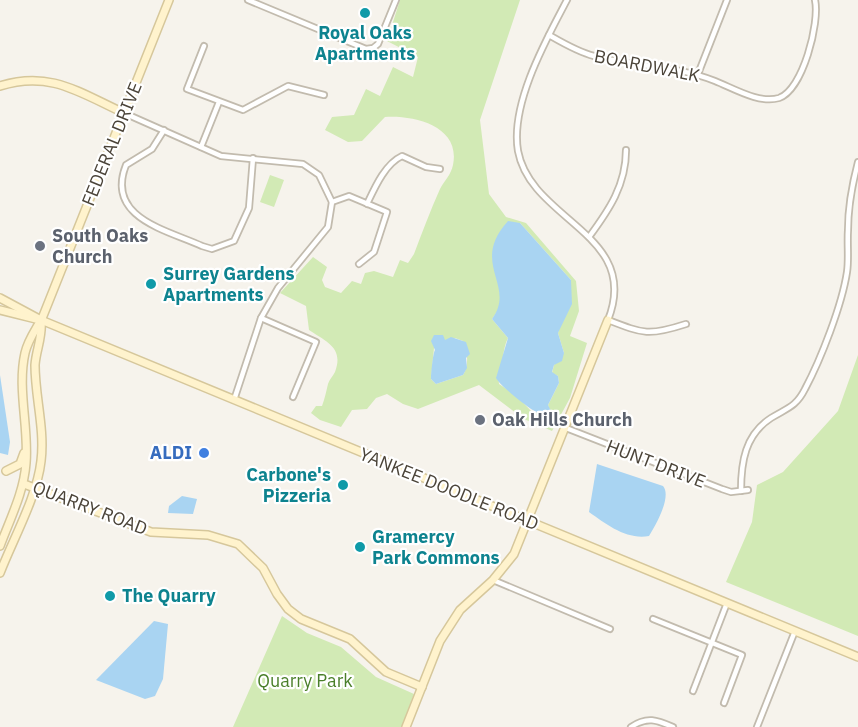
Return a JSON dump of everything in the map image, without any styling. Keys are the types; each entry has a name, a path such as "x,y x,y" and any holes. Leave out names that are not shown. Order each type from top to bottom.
{"street":[{"name":"FEDERAL DRIVE","path":"41,320 169,0"},
{"path":"248,0 366,49 378,44 396,0"},
{"path":"406,727 440,641 460,610 493,580 514,554 529,522 614,304 614,276 611,266 589,237 536,188 525,170 518,151 520,114 535,66 567,0"},
{"path":"698,74 727,0"},
{"name":"BOARDWALK","path":"549,35 595,57 668,67 698,74 765,100 781,98 794,86 815,34 817,12 814,0"},
{"path":"204,46 187,88 219,102 243,110 288,86 324,95"},
{"path":"0,86 37,78 58,83 221,156 303,164 319,175 332,202 328,227 278,288 261,318 234,400"},
{"path":"201,147 219,102"},
{"path":"164,130 152,149 126,165 120,187 130,208 144,221 202,246 212,249 234,241 249,208 253,158"},
{"path":"589,237 611,207 624,173 626,150"},
{"path":"367,204 376,184 397,158 402,156 440,169"},
{"path":"741,491 741,467 747,447 757,430 771,418 792,408 805,390 837,309 847,271 850,190 858,162"},
{"path":"332,202 349,196 383,209 388,215 374,252 359,264"},
{"name":"YANKEE DOODLE ROAD","path":"0,297 41,320 858,657"},
{"name":"YANKEE DOODLE ROAD","path":"0,310 41,320"},
{"path":"261,318 316,342 294,397"},
{"path":"0,546 24,483 26,448 22,378 25,352 41,320"},
{"path":"0,573 34,487 41,462 42,433 36,399 35,362 42,333 41,320"},
{"path":"608,320 641,333 656,333 686,324"},
{"name":"HUNT DRIVE","path":"566,428 722,489 748,490"},
{"path":"6,471 20,464 26,448"},
{"name":"QUARRY ROAD","path":"24,483 151,532 208,535 237,544 263,567 288,609 301,619 350,639 386,672 422,687"},
{"path":"493,580 610,629"},
{"path":"693,691 727,603"},
{"path":"653,619 742,655 724,703"},
{"path":"757,727 795,631"},
{"path":"631,727 641,720 653,719 673,727"}],"green space":[{"path":"400,0 520,0 480,120 489,194 506,217 526,223 576,281 579,311 570,336 587,343 570,398 552,431 524,419 479,385 418,409 403,404 387,394 376,398 367,409 352,410 341,427 320,420 311,413 316,406 322,406 329,382 335,372 337,357 328,342 309,330 306,306 280,293 313,257 327,267 322,280 325,287 341,293 352,281 361,284 365,273 374,271 393,277 400,260 408,263 414,254 436,197 453,165 454,152 450,141 443,132 421,121 385,117 362,141 348,142 325,130 332,117 354,115 366,89 380,96 393,67 413,77 418,57 387,41","holes":["520,223 571,280 558,333 564,353 554,365 552,373 558,376 559,383 548,405 551,413 532,412 517,396 499,384 498,373 508,338 492,319 501,306 499,282","455,338 463,341 465,345 467,354 465,371 463,375 436,384 431,379 434,348"]},
{"path":"270,175 284,180 274,207 260,202"},
{"path":"858,355 858,636 726,582 752,522 757,485 783,472 838,411"},
{"name":"Quarry Park","path":"282,616 307,633 341,647 376,677 414,694 402,727 233,727"}],"water":[{"path":"508,221 520,223 571,280 572,304 558,333 564,353 562,361 554,365 552,372 558,376 559,383 548,405 552,413 548,418 520,401 496,378 508,338 492,319 498,307 500,295 492,262 497,236"},
{"path":"434,335 443,335 445,340 451,337 466,342 470,354 466,358 467,368 463,375 436,384 431,379 435,350 431,341"},
{"path":"0,375 10,442 8,455 0,453"},
{"path":"597,464 663,486 666,496 659,518 649,536 625,534 589,512"},
{"path":"182,496 197,499 193,514 168,513 169,506"},
{"path":"154,621 168,624 163,679 155,696 145,699 96,680"}],"place":[{"name":"Royal Oaks Apartments","path":"365,13"},
{"name":"South Oaks Church","path":"40,246"},
{"name":"Surrey Gardens Apartments","path":"151,284"},
{"name":"Oak Hills Church","path":"480,420"},
{"name":"ALDI","path":"204,453"},
{"name":"Carbone's Pizzeria","path":"343,485"},
{"name":"Gramercy Park Commons","path":"360,547"},
{"name":"The Quarry","path":"110,596"}]}
